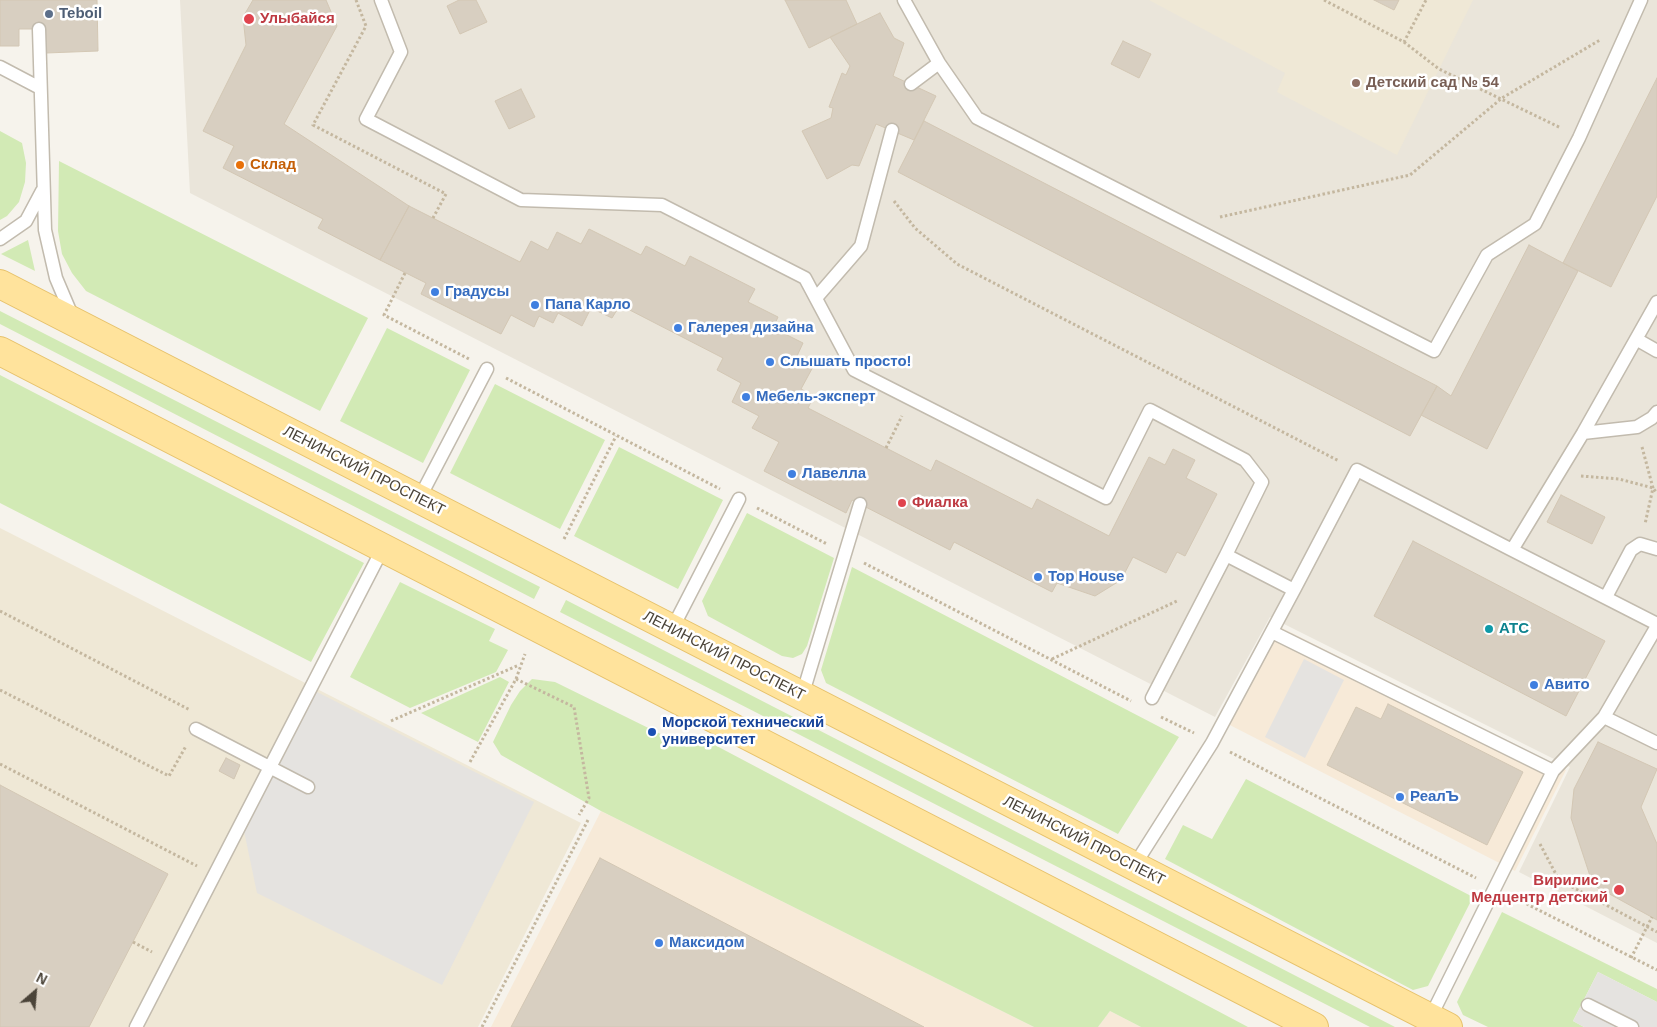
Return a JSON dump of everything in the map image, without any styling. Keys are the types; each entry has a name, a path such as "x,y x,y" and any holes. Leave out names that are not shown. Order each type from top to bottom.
{"main road":[{"name":"ЛЕНИНСКИЙ ПРОСПЕКТ","path":"0,284 75,323 320,440 419,499 1439,1022"},
{"path":"0,351 1314,1027"}],"lane":[{"path":"381,0 401,52 366,119 520,200 662,205 805,278 854,370 1106,498 1150,410 1246,460 1262,482 1152,698"},
{"path":"904,0 939,63 977,118 1434,351 1487,255 1535,224 1579,138 1641,0"},
{"path":"38,29 42,191 49,254 56,278 75,323"},
{"path":"911,84 939,63"},
{"path":"0,67 40,88"},
{"path":"816,298 861,246 892,130"},
{"path":"0,239 26,221 42,191"},
{"path":"1512,550 1583,433 1657,302"},
{"path":"1636,339 1657,351"},
{"path":"419,499 487,369"},
{"path":"1583,433 1637,427 1652,418 1657,412"},
{"path":"1134,866 1212,743 1357,470 1606,597 1657,625 1604,717 1553,771 1496,888 1439,1022"},
{"path":"672,629 739,499"},
{"path":"802,696 860,504"},
{"path":"1606,597 1631,550 1640,544 1657,549"},
{"path":"136,1027 383,548"},
{"path":"1226,555 1294,590"},
{"path":"1272,632 1553,771"},
{"path":"1604,717 1657,743"},
{"path":"196,730 308,787"},
{"path":"1588,1004 1632,1027"}],"path":[{"path":"356,0 366,26 313,125 446,194 433,218"},
{"path":"1324,0 1404,42 1439,69 1502,98 1579,138"},
{"path":"1404,42 1426,0"},
{"path":"1188,224 1410,175 1502,98 1630,21"},
{"path":"878,182 915,228 957,264 1357,470"},
{"path":"405,273 384,315 1136,703"},
{"path":"886,448 910,400"},
{"path":"1637,427 1653,488 1657,493"},
{"path":"564,539 616,436"},
{"path":"1556,478 1591,475 1619,479 1653,488"},
{"path":"1640,544 1653,488"},
{"path":"1051,659 1182,599 1199,606"},
{"path":"0,611 195,712"},
{"path":"470,762 516,680 519,665 525,654"},
{"path":"391,720 519,665"},
{"path":"516,680 574,707 588,798 579,815"},
{"path":"0,690 169,776"},
{"path":"1153,712 1657,970"},
{"path":"0,764 214,876"},
{"path":"482,1027 588,820"},
{"path":"1528,821 1559,880 1657,932"},
{"path":"1632,958 1652,917"},
{"path":"133,942 153,952"}],"shaded area":[{"path":"180,0 1657,0 1657,943 1519,872 1570,767 1270,617 1215,717 190,193"},
{"name":"Детский сад № 54","path":"1149,0 1473,0 1397,155 1277,92 1285,73"},
{"path":"0,528 581,823 478,1027 0,1027"},
{"path":"1272,623 1566,770 1515,871 1220,720"},
{"path":"1304,659 1344,680 1305,758 1265,737"},
{"path":"315,691 534,802 442,985 257,893 244,831"},
{"path":"601,811 1034,1027 491,1027"},
{"path":"1598,972 1657,1002 1657,1027 1584,1027 1573,1021"},
{"path":"1110,1011 1141,1027 1098,1027"}],"green space":[{"path":"0,131 22,143 26,163 25,182 19,202 7,216 0,220"},
{"path":"59,161 368,318 320,411 86,291 72,273 62,254 58,231"},
{"path":"28,240 35,271 1,254"},
{"path":"0,311 540,587 534,599 0,324"},
{"path":"387,328 470,370 423,463 340,421"},
{"path":"0,375 364,563 311,662 0,503"},
{"path":"495,384 605,440 560,529 450,473"},
{"path":"619,447 723,500 678,589 574,536"},
{"path":"747,513 834,558 807,646 802,654 793,658 782,656 708,616 702,601"},
{"path":"852,567 1179,737 1118,834 826,683 821,670"},
{"path":"400,582 495,629 489,641 508,650 496,672 410,708 350,677"},
{"path":"566,600 1395,1027 1370,1027 560,612"},
{"path":"500,677 509,682 478,742 421,713"},
{"path":"532,679 555,682 687,747 694,734 1248,1027 1141,1027 1110,1011 1098,1027 1034,1027 601,811 501,755 493,742 511,705 520,691"},
{"path":"1246,779 1473,897 1428,986 1413,990 1165,859 1183,825 1212,839"},
{"path":"1502,912 1657,989 1657,1002 1598,972 1573,1021 1584,1027 1488,1027 1463,1015 1457,1002"}],"building":[{"name":"Teboil","path":"0,0 97,0 98,51 46,53 45,29 19,29 19,46 0,46"},
{"path":"253,0 326,0 337,26 284,124 409,206 380,260 318,228 323,219 223,168 234,146 203,131 246,45 243,17"},
{"path":"459,0 476,0 487,22 460,34 447,6"},
{"path":"785,0 846,0 857,24 809,48"},
{"path":"1374,0 1399,0 1394,10"},
{"path":"880,13 894,38 904,43 893,76 936,96 914,140 876,124 859,166 852,165 827,179 802,131 831,118 833,108 829,107 842,73 846,75 850,66 830,37"},
{"path":"1123,41 1151,54 1139,78 1111,64"},
{"path":"1657,78 1657,196 1611,287 1563,263"},
{"path":"521,89 535,117 509,129 495,101"},
{"path":"924,121 1437,386 1410,436 898,172"},
{"path":"409,206 520,262 531,241 548,250 557,232 581,244 589,229 641,255 646,246 685,266 690,256 755,289 748,302 778,317 773,328 803,343 797,356 814,365 801,389 814,396 808,408 931,471 936,460 1032,509 1037,499 1109,536 1149,457 1165,465 1173,449 1195,460 1186,478 1217,494 1185,556 1177,552 1166,573 1133,557 1121,580 1095,596 1057,583 1052,592 954,542 950,550 852,500 846,513 764,471 779,442 752,428 759,416 732,402 741,383 717,370 723,358 620,305 612,318 591,308 582,326 558,313 553,323 539,316 534,327 511,315 501,334 421,294 426,283 380,260"},
{"path":"1529,245 1578,271 1487,449 1421,415 1437,386 1451,396"},
{"path":"1561,495 1605,517 1592,544 1547,522"},
{"name":"АТС","path":"1413,541 1605,641 1566,716 1374,616"},
{"path":"1388,704 1523,772 1487,845 1327,765 1356,707 1381,719"},
{"path":"1598,742 1657,769 1641,807 1657,844 1657,920 1593,885 1571,818 1574,789"},
{"path":"226,758 240,765 234,779 219,771"},
{"path":"0,785 168,874 89,1027 0,1027"},
{"name":"Максидом","path":"600,858 924,1027 511,1027"}],"place":[{"name":"Teboil","path":"49,14"},
{"name":"Улыбайся","path":"249,19"},
{"name":"Детский сад № 54","path":"1356,83"},
{"name":"Склад","path":"240,165"},
{"name":"Градусы","path":"435,292"},
{"name":"Папа Карло","path":"535,305"},
{"name":"Галерея дизайна","path":"678,328"},
{"name":"Слышать просто!","path":"770,362"},
{"name":"Мебель-эксперт","path":"746,397"},
{"name":"Лавелла","path":"792,474"},
{"name":"Фиалка","path":"902,503"},
{"name":"Top House","path":"1038,577"},
{"name":"АТС","path":"1489,629"},
{"name":"Авито","path":"1534,685"},
{"name":"Морской технический университет","path":"652,732"},
{"name":"РеалЪ","path":"1400,797"},
{"name":"Вирилис - Медцентр детский","path":"1619,890"},
{"name":"Максидом","path":"659,943"}]}
